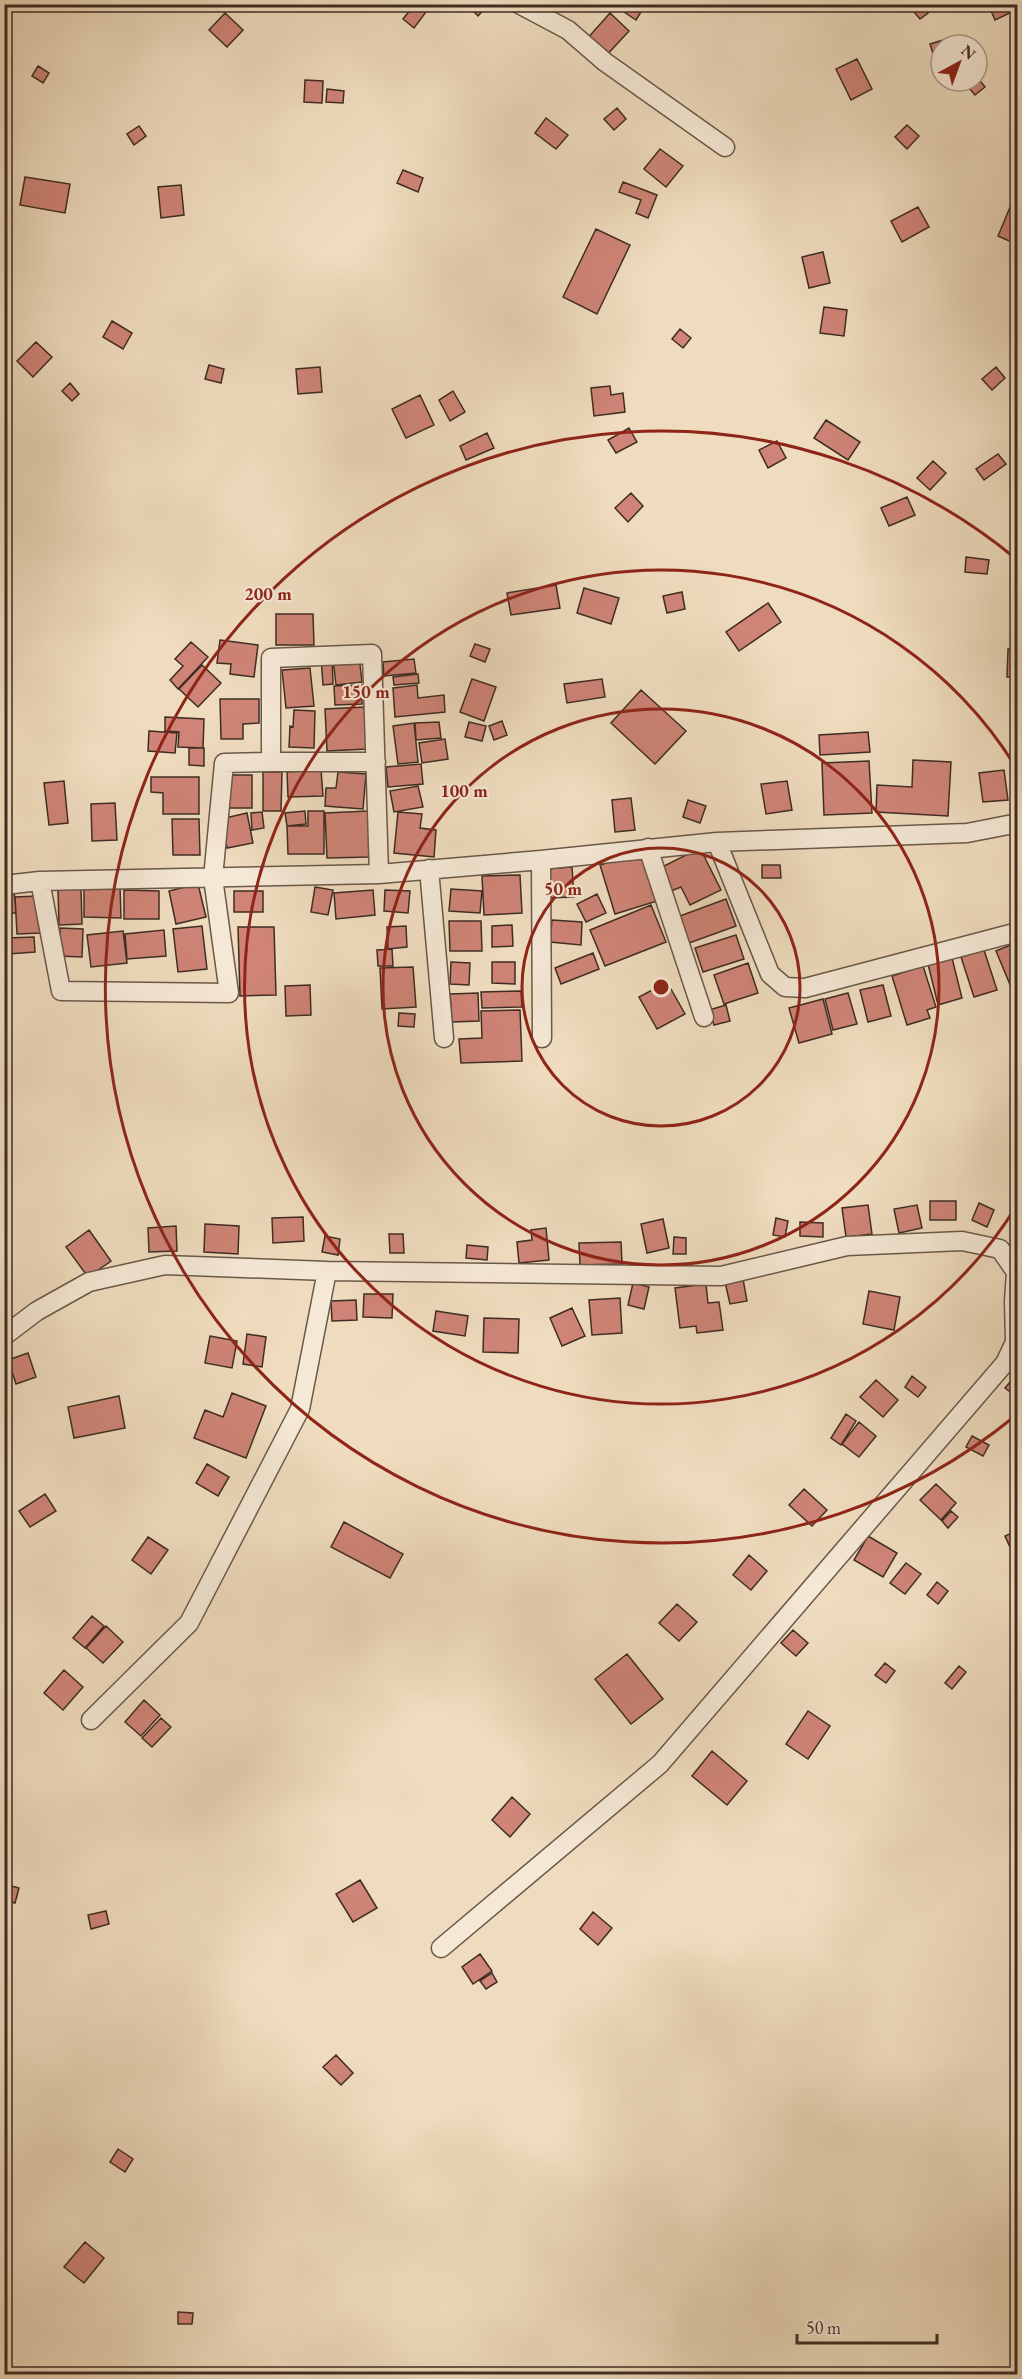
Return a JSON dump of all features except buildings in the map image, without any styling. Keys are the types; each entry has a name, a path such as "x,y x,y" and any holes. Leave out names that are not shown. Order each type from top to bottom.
{"street":[{"path":"519,4 568,30 604,62 725,147"},
{"path":"271,762 271,658 372,654 379,874"},
{"path":"39,881 61,991 230,993 213,878 224,763 376,762"},
{"path":"4,885 39,881 379,874 717,842 967,833 1017,823"},
{"path":"717,842 770,974 785,987 806,988 1017,932"},
{"path":"648,848 704,1017"},
{"path":"541,860 542,1038"},
{"path":"429,869 444,1038"},
{"path":"4,1336 37,1311 89,1282 165,1265 327,1271 721,1276 847,1246 962,1241 1000,1249 1016,1272 1016,1342 1005,1364 660,1764 441,1948"},
{"path":"91,1720 189,1623 300,1409 327,1271"}]}
